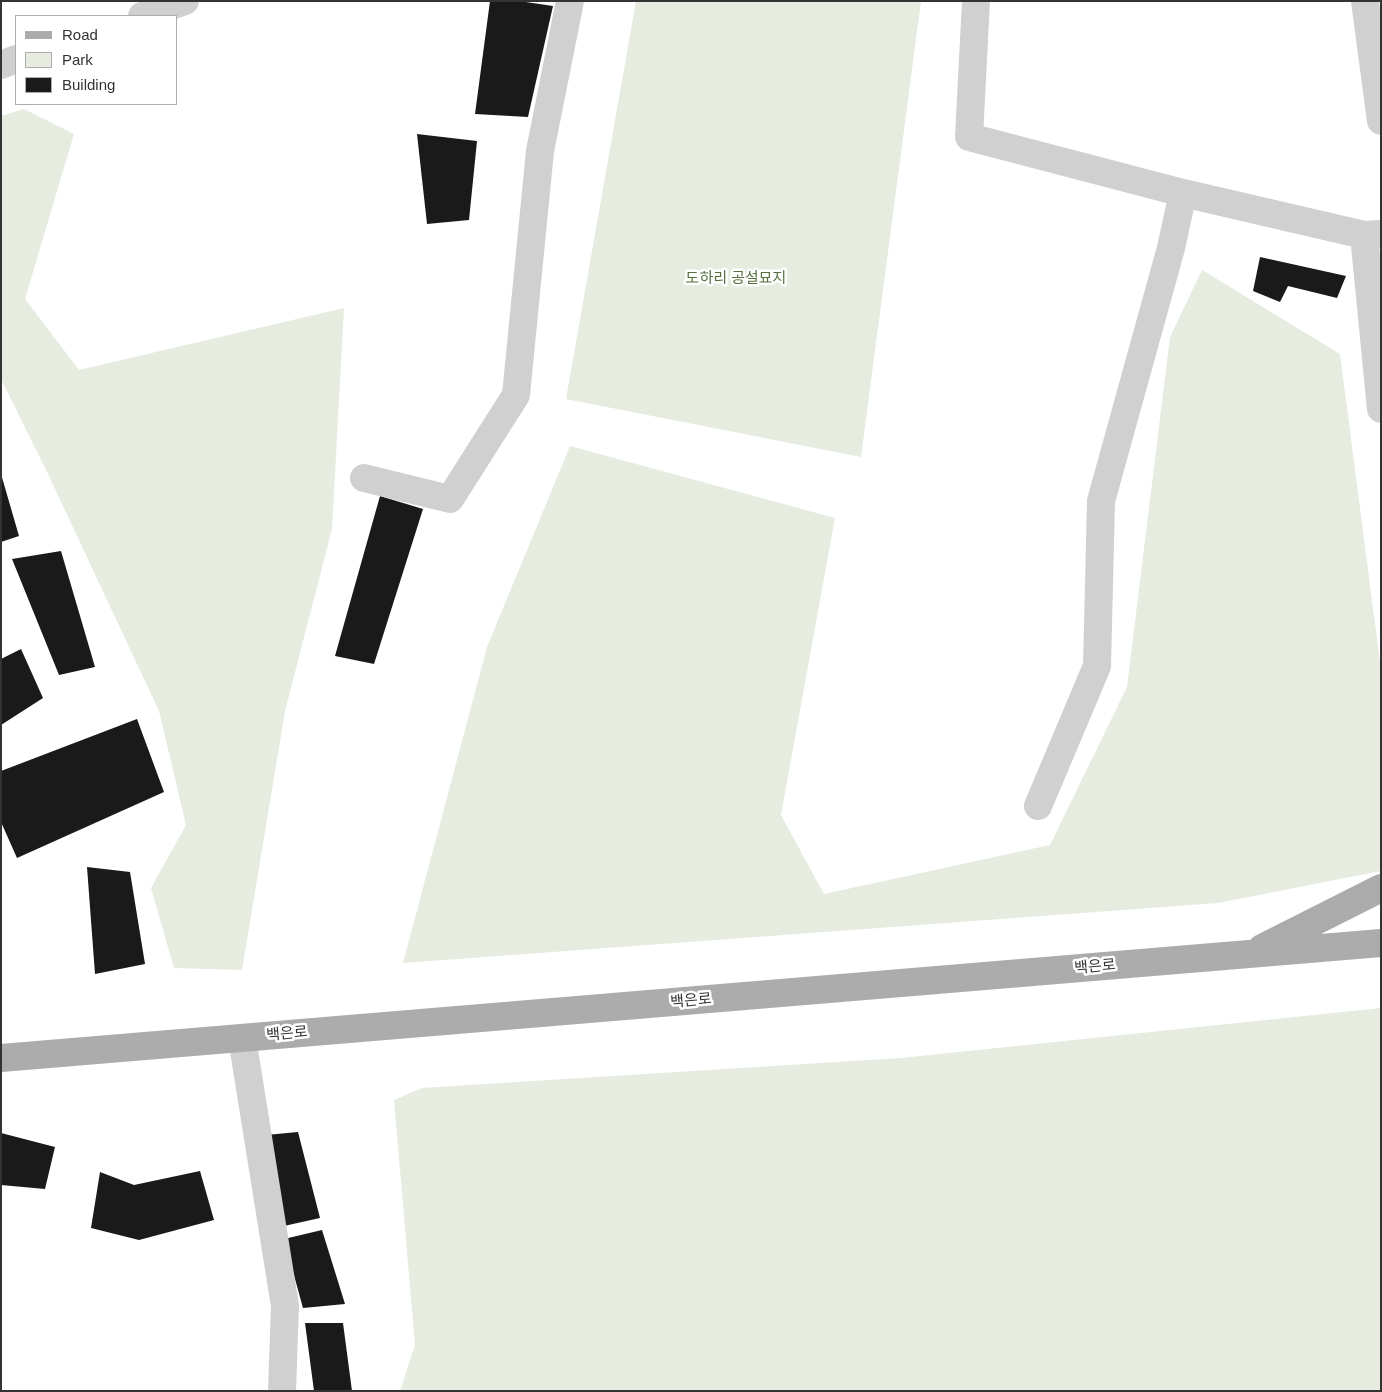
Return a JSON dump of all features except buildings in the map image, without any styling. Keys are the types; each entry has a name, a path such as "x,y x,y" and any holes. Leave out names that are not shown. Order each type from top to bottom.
{"main road":[{"path":"1249,954 1381,888"},
{"name":"백은로","path":"1,1058 1381,943"}],"street":[{"path":"145,15 185,1"},
{"path":"364,478 450,499 516,395 540,151 570,1"},
{"path":"976,1 969,137 1183,194 1372,234 1381,409"},
{"path":"1365,1 1381,121"},
{"path":"1,64 15,59"},
{"path":"1038,806 1097,666 1101,501 1171,248 1183,194"},
{"path":"242,1038 285,1306 282,1391"}],"green space":[{"name":"도하리 공설묘지","path":"636,1 921,1 861,457 566,399"},
{"path":"24,109 74,134 25,299 79,370 344,308 332,529 285,711 242,970 174,968 151,888 186,825 159,711 48,474 1,379 1,116"},
{"path":"1202,270 1340,354 1381,670 1381,871 1218,903 403,963 487,647 570,446 835,518 781,815 824,894 1050,845 1127,687 1170,337"},
{"path":"1381,1008 1381,1391 400,1391 415,1345 394,1100 422,1088 901,1058"}]}
